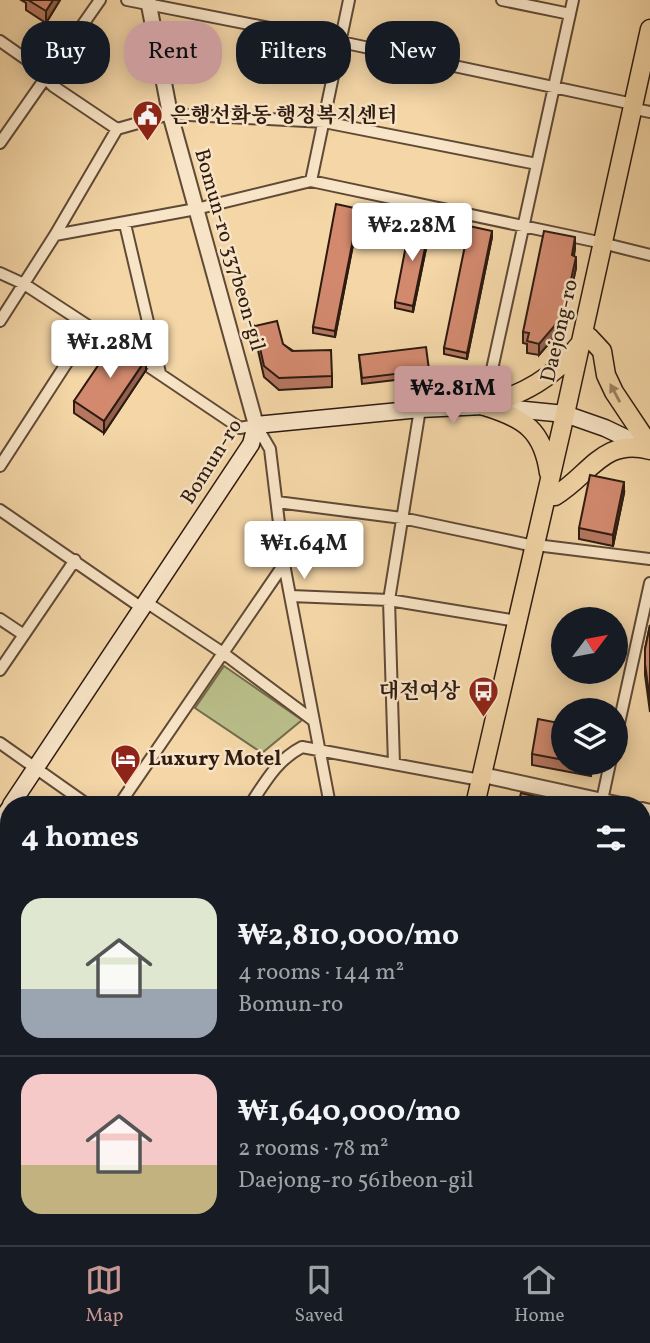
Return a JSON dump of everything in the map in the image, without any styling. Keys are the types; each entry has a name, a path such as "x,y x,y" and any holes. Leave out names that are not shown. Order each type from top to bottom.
{"main road":[{"name":"Daejong-ro","path":"641,109 650,29"},
{"name":"Daejong-ro","path":"478,796 486,779 606,244 650,65"},
{"path":"484,406 512,398 536,386 561,366 585,339 601,351 606,375 614,392 650,448"},
{"name":"Bomun-ro","path":"17,796 251,444 257,425 420,409 484,406 569,415 650,448"},
{"path":"484,406 512,414 530,428 543,446 552,488 573,485 604,455 623,447 650,448"},
{"name":"Daejong-ro","path":"486,796 486,779 517,621 539,546"}],"street":[{"path":"85,21 100,0"},
{"path":"127,0 148,1 242,21"},
{"path":"345,21 349,0"},
{"path":"502,0 570,14"},
{"path":"484,406 573,0"},
{"name":"Bomun-ro 337beon-gil","path":"148,1 170,114 257,425"},
{"path":"0,41 21,56"},
{"path":"351,44 641,109"},
{"path":"0,143 42,84"},
{"path":"51,84 117,129"},
{"path":"311,181 332,84"},
{"path":"0,321 55,235 117,129 170,114 324,122 537,164"},
{"path":"55,235 125,224 311,181 650,255"},
{"path":"125,224 160,373"},
{"path":"0,273 24,284 240,428 257,425 271,449 290,596 328,796"},
{"path":"0,466 90,327"},
{"path":"394,764 389,600 420,409"},
{"path":"277,502 402,518 539,546 650,559"},
{"path":"0,510 144,605 223,653 314,721"},
{"path":"0,670 75,560"},
{"path":"125,796 285,564"},
{"path":"625,698 650,583"},
{"path":"290,596 389,600 517,621"},
{"path":"0,619 24,635"},
{"path":"0,743 75,796"},
{"path":"256,796 276,766 287,755 302,747 568,796"},
{"path":"603,796 608,775"}],"green space":[{"path":"224,666 302,720 262,753 195,708"}],"building":[{"path":"28,0 53,0 46,11"},
{"path":"336,204 359,209 335,331 313,327"},
{"path":"411,220 430,224 413,306 395,302"},
{"path":"469,226 492,231 467,353 444,348"},
{"path":"544,231 575,237 572,255 576,257 563,316 539,344 527,341 529,333 523,332"},
{"path":"277,321 283,344 292,351 331,350 332,376 279,378 264,366 255,326"},
{"path":"116,339 146,359 104,421 74,401"},
{"path":"426,347 429,370 362,378 359,355"},
{"path":"590,475 624,482 613,535 579,528"},
{"path":"650,625 650,701 645,649"},
{"path":"538,719 551,722 551,758 532,754"}],"place":[{"name":"은행선화동 행정복지센터","path":"147,143"},
{"name":"대전여상","path":"483,719"},
{"name":"Luxury Motel","path":"125,786"}]}
